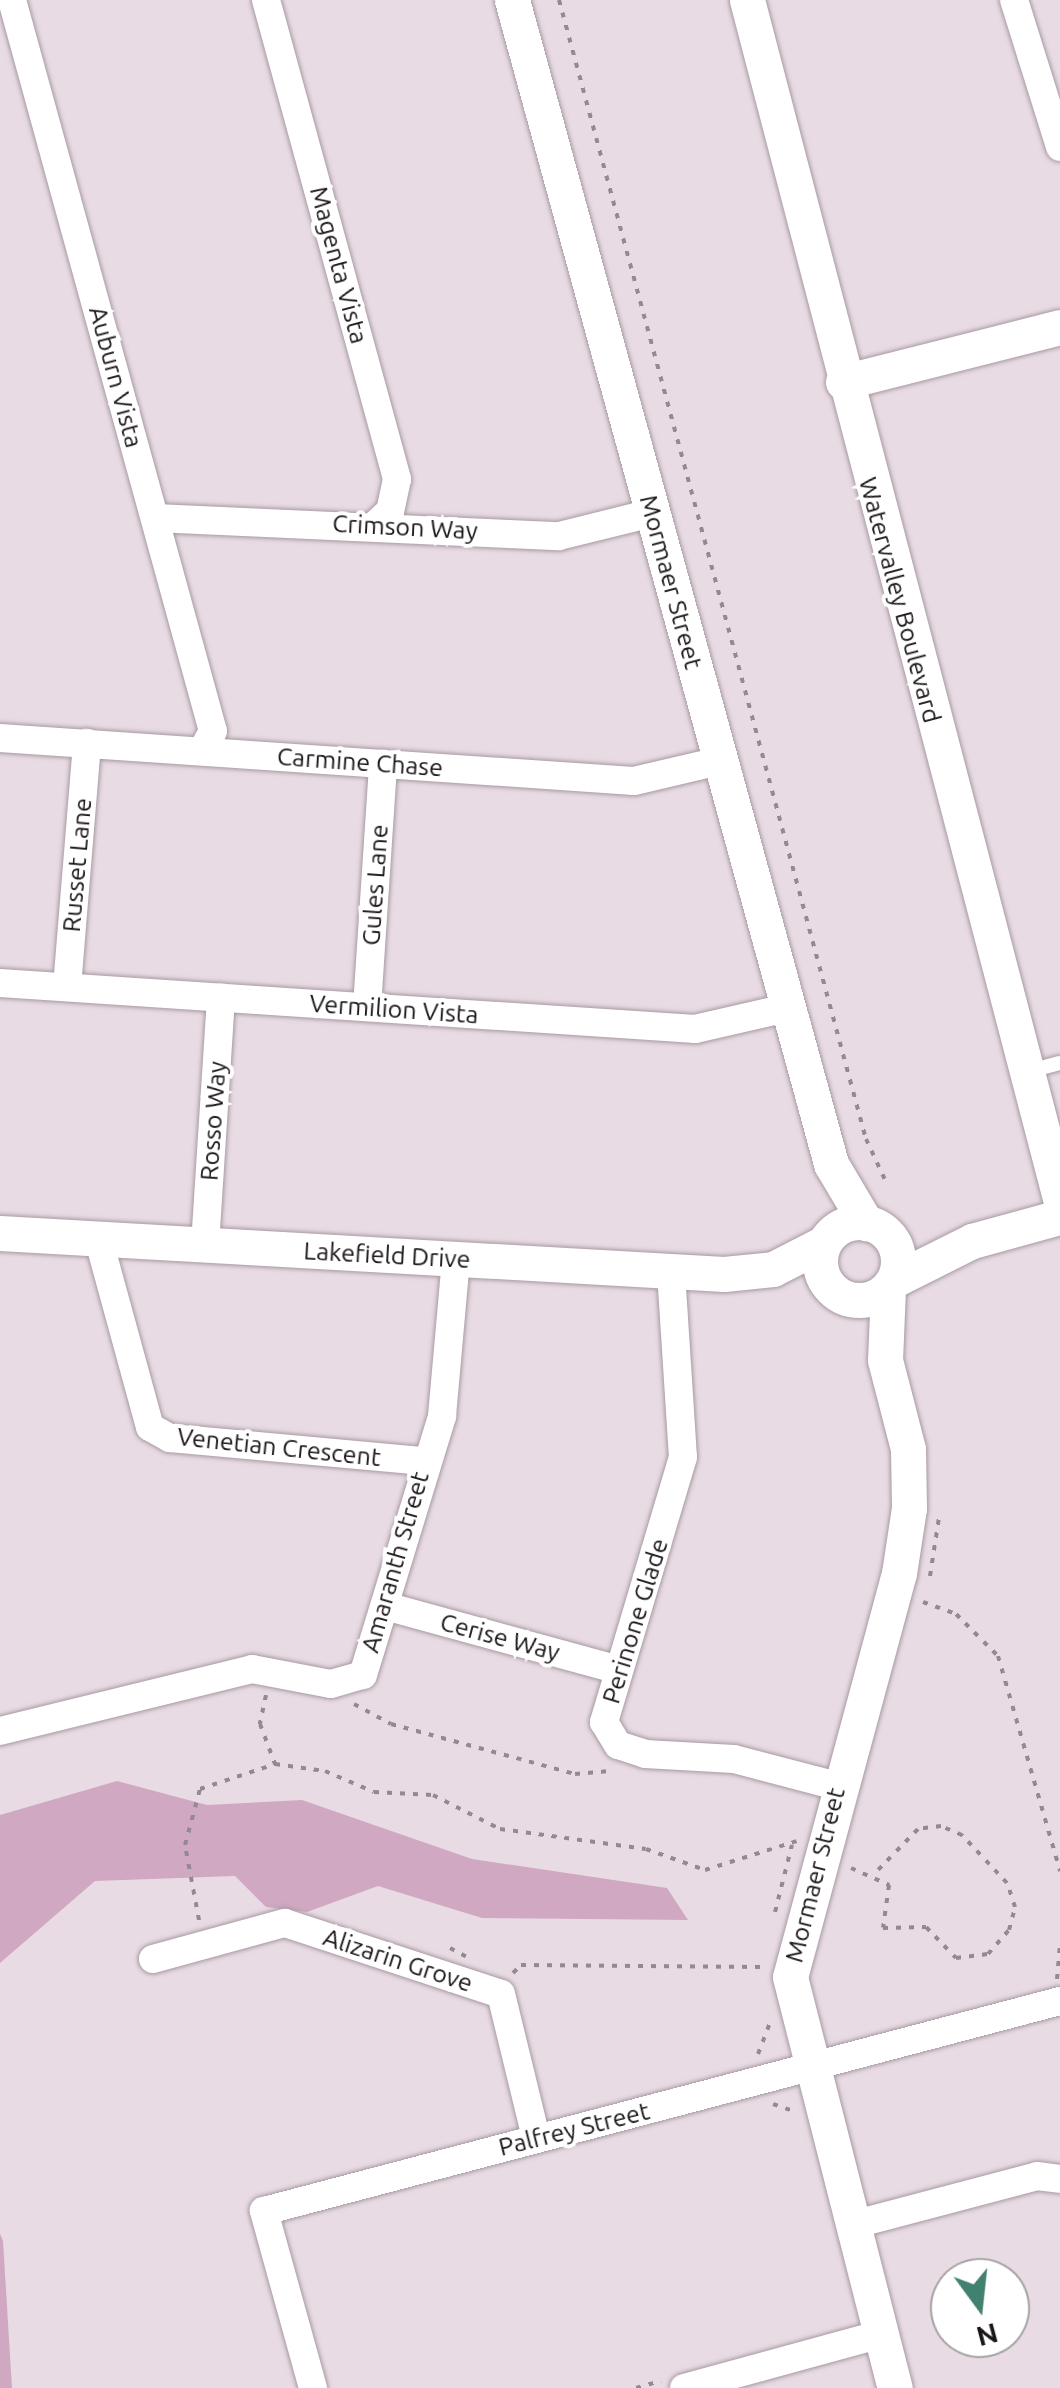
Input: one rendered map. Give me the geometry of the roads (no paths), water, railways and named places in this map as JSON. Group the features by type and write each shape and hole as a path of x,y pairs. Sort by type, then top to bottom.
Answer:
{"street":[{"name":"Auburn Vista","path":"12,0 214,731 202,751"},
{"name":"Magenta Vista","path":"266,0 398,479 390,511 375,525"},
{"name":"Mormaer Street","path":"512,0 831,1164 827,1239"},
{"name":"Watervalley Boulevard","path":"746,0 843,382 1060,1198"},
{"path":"1014,0 1060,147"},
{"path":"843,382 1059,330"},
{"name":"Crimson Way","path":"155,518 559,536 652,512"},
{"name":"Carmine Chase","path":"0,738 634,781 719,762"},
{"name":"Russet Lane","path":"66,987 87,743"},
{"name":"Gules Lane","path":"367,1007 382,764"},
{"name":"Vermilion Vista","path":"0,983 695,1029 787,1008"},
{"name":"Rosso Way","path":"205,1245 220,998"},
{"name":"Mormaer Street","path":"831,1164 878,1230"},
{"path":"972,1242 878,1230 827,1239 820,1264 837,1292 891,1284 972,1242 1060,1217"},
{"path":"878,1230 899,1259 891,1284"},
{"name":"Lakefield Drive","path":"0,1233 672,1272 774,1269 837,1292"},
{"name":"Lakefield Drive","path":"774,1269 827,1239"},
{"name":"Venetian Crescent","path":"98,1241 150,1427 170,1438 424,1461"},
{"name":"Amaranth Street","path":"0,1731 252,1668 331,1684 363,1675 424,1461 442,1416 456,1259"},
{"name":"Perinone Glade","path":"672,1272 683,1457 616,1669 604,1722 618,1745 734,1759 837,1786"},
{"name":"Mormaer Street","path":"891,1284 885,1360 908,1449 908,1508 898,1573 837,1786 790,1976 810,2068 895,2388"},
{"name":"Mormaer Street","path":"837,1292 885,1360"},
{"name":"Cerise Way","path":"385,1606 616,1669"},
{"name":"Alizarin Grove","path":"152,1959 285,1923 501,1994 536,2138"},
{"name":"Palfrey Street","path":"313,2388 264,2211 810,2068 1049,1992"},
{"path":"852,2225 1036,2176 1060,2179"},
{"path":"684,2388 881,2334"}],"lane":[{"path":"1025,1072 1060,1063"}]}
